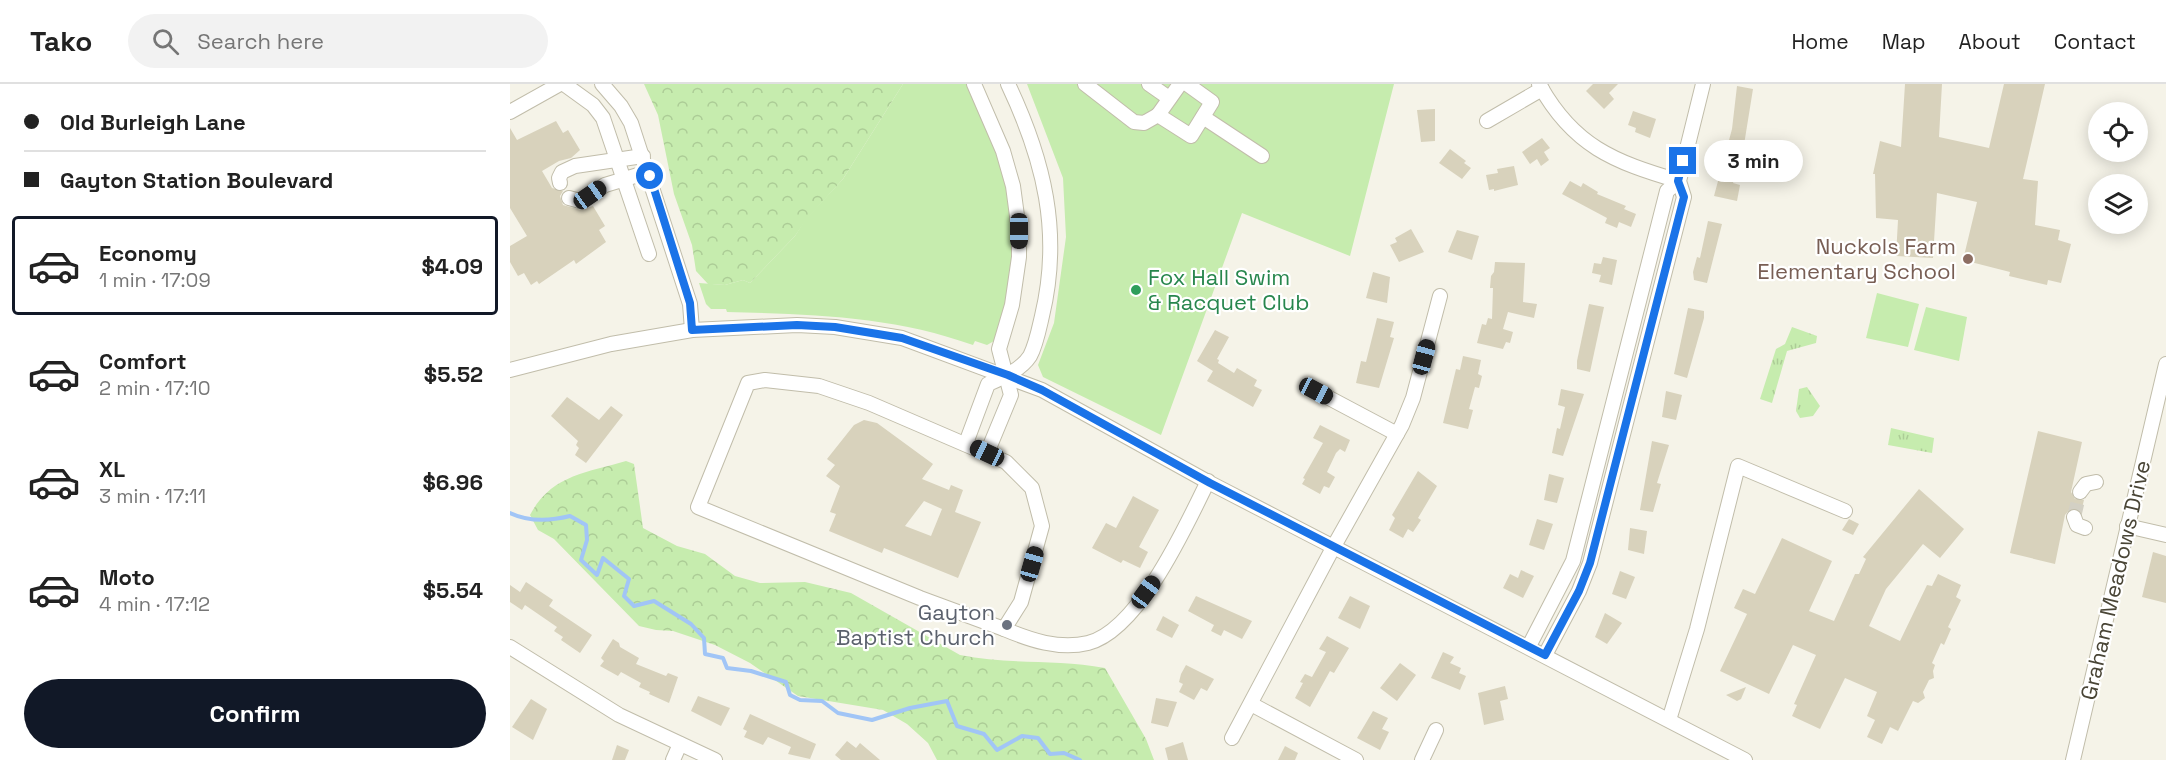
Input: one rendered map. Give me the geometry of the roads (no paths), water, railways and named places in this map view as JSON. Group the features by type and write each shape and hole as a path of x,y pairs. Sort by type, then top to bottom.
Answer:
{"street":[{"path":"511,110 562,84 592,105 603,118 649,254"},
{"path":"602,84 621,106 631,123 690,303 692,330"},
{"path":"974,84 1003,151 1017,210 1017,279 999,349 1008,375 1011,395 987,453"},
{"path":"966,443 988,384 1008,375 1029,357 1038,334 1047,287 1051,249 1044,179 1026,121 1008,84"},
{"path":"1085,84 1134,122 1144,123 1158,115 1180,84"},
{"path":"1149,84 1169,98"},
{"path":"1158,115 1191,136 1212,102 1187,84"},
{"path":"1529,646 1573,561 1667,191 1678,181 1703,84"},
{"path":"1487,121 1541,87 1572,128 1594,148 1633,168 1678,181"},
{"path":"1203,117 1262,156"},
{"path":"560,183 559,178 562,172 575,166 618,162 643,156"},
{"path":"569,198 580,201 605,185 648,172"},
{"path":"1545,655 1579,591 1590,563 1684,197 1678,181"},
{"path":"1232,738 1334,546 1397,435 1413,398 1440,296"},
{"path":"510,370 611,344 692,330 797,325 835,327 902,338 1008,375 1042,390 1208,481 1745,760"},
{"name":"Graham Meadows Drive","path":"2073,760 2166,364"},
{"path":"1004,629 1021,602 1042,526 1032,488 1006,462 869,403 819,386 765,380 748,383 698,507 920,598 1035,642 1060,645 1089,643 1125,621 1156,578 1208,481"},
{"path":"1316,391 1397,435"},
{"path":"1669,720 1697,629 1738,466 1845,511"},
{"path":"2080,492 2086,484 2096,482"},
{"path":"2074,517 2077,525 2085,528"},
{"path":"2127,526 2166,535"},
{"path":"511,649 619,715 715,760"},
{"path":"1251,704 1356,760"},
{"path":"1422,760 1436,730"},
{"path":"673,760 680,744"}],"waterway":[{"path":"510,513 540,520 570,516 586,525 587,540 581,560 597,575 603,558 629,579 624,596 634,606 654,601 691,624 704,638 705,654 723,658 727,668 751,671 786,682 790,695 800,700 822,701 838,713 872,720 910,708 947,701 957,726 984,734 997,750 1022,736 1038,738 1050,754 1064,753 1080,760"}],"tunnel":[{"path":"2074,517 2080,492"}],"place":[{"name":"Nuckols Farm Elementary School","path":"1968,259"},
{"name":"Fox Hall Swim & Racquet Club","path":"1136,290"},
{"name":"Gayton Baptist Church","path":"1007,625"}]}
